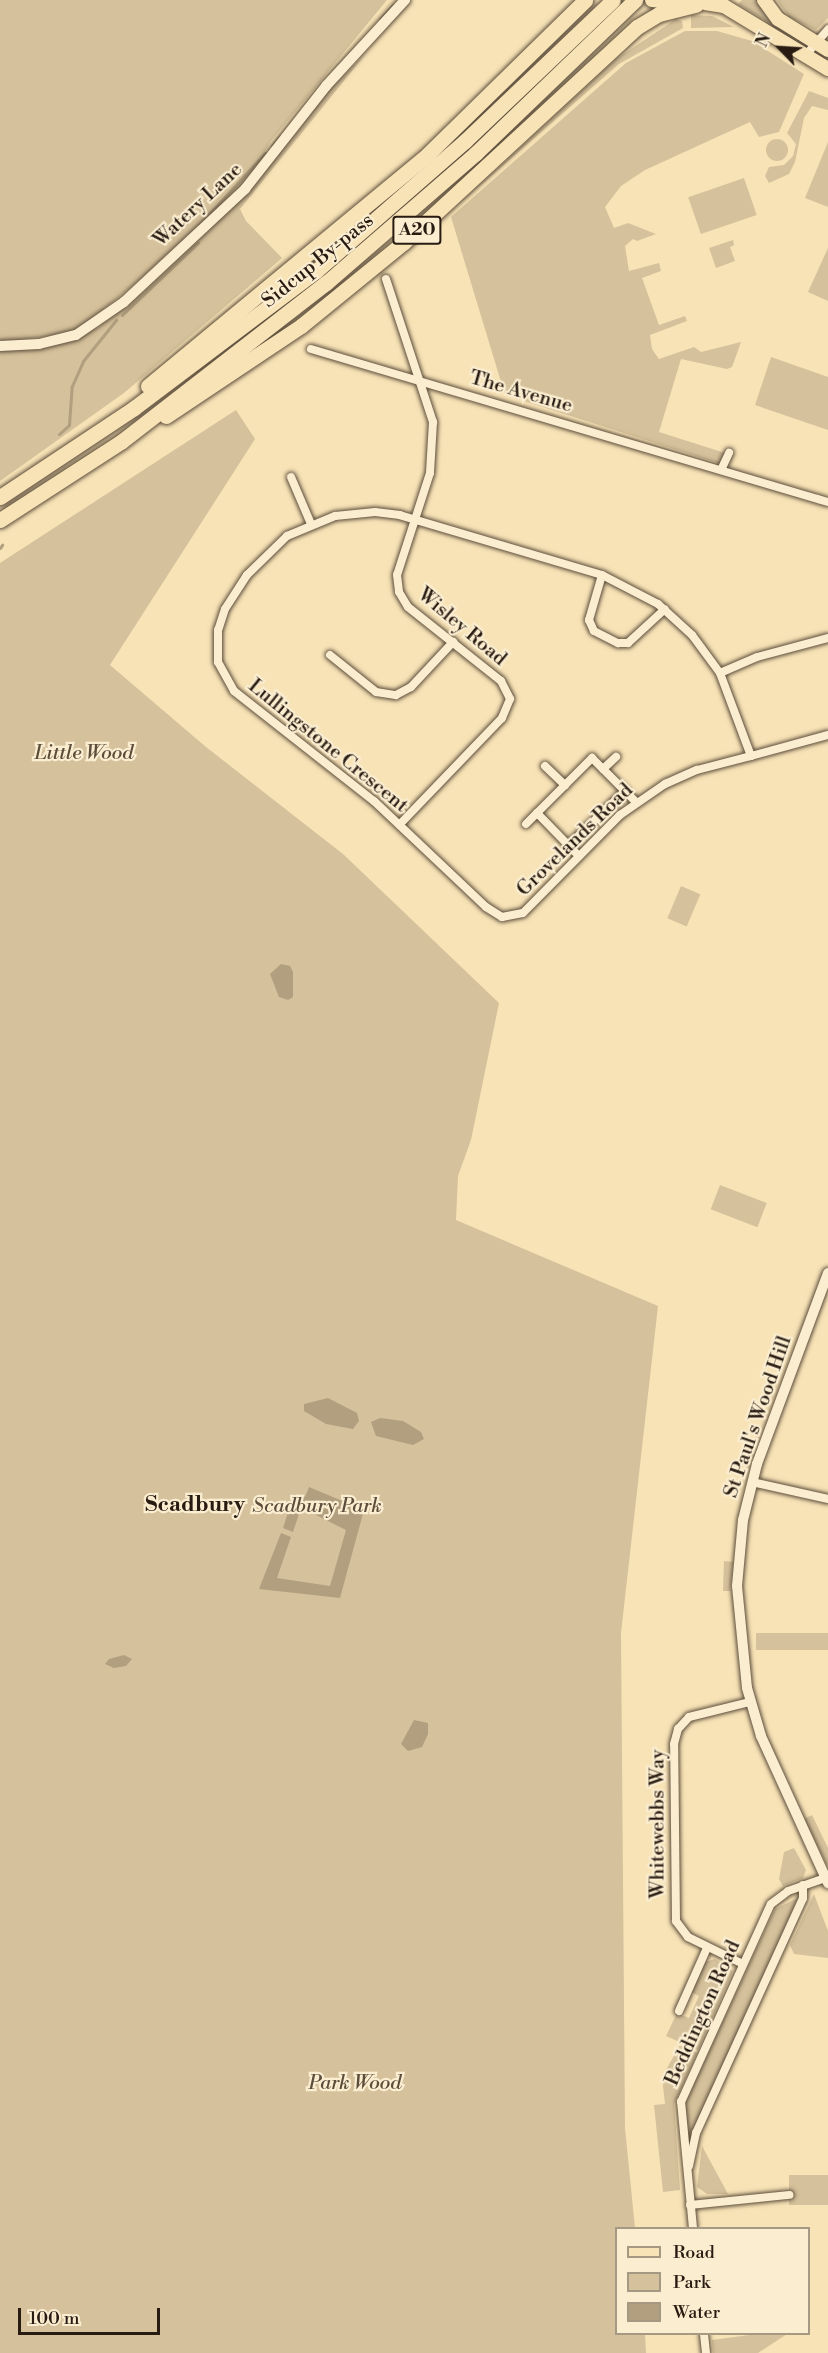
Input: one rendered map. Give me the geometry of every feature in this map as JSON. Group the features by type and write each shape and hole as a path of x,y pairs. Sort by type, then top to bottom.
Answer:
{"highway":[{"name":"A20","path":"87,440 428,154 585,0"},
{"name":"Sidcup By-pass","path":"0,520 122,441 401,220 598,26 613,0"},
{"name":"Sidcup By-pass","path":"0,497 87,440 253,320 391,208 598,26 635,0"},
{"name":"A20","path":"122,441 193,399 301,326 404,242 637,27 654,16 701,4"}],"main road":[{"path":"652,0 724,6 804,57 828,69"},
{"path":"701,4 719,0"},
{"path":"764,0 778,19 822,46"}],"street":[{"name":"Watery Lane","path":"0,346 39,344 76,336 124,302 245,189 326,86 405,0"},
{"path":"804,57 822,46 828,29"},
{"name":"Wisley Road","path":"386,279 422,380 433,422 430,473 398,575 399,592 408,607 501,681 510,699 508,709 400,824"},
{"name":"The Avenue","path":"311,349 722,468 828,502"},
{"path":"722,468 729,453"},
{"path":"291,477 311,524"},
{"name":"Lullingstone Crescent","path":"518,916 493,913 400,824 242,698 228,683 218,662 216,643 221,619 240,585 276,544 311,524 363,512 415,519 602,575 665,609 692,634 720,673 752,756"},
{"path":"602,575 589,620 594,631 618,643 627,644 665,609"},
{"path":"720,673 757,657 828,638"},
{"path":"330,655 376,692 396,695 411,687 453,642"},
{"name":"Grovelands Road","path":"518,916 636,802 688,774 828,735"},
{"path":"603,768 616,757"},
{"path":"526,824 592,758 636,802"},
{"path":"545,766 565,785"},
{"name":"Grovelands Road","path":"569,845 625,791"},
{"path":"537,813 579,856"},
{"name":"St Paul's Wood Hill","path":"827,1879 774,1772 750,1702 740,1639 737,1586 743,1521 752,1482 828,1273"},
{"path":"752,1482 828,1499"},
{"name":"Whitewebbs Way","path":"743,1964 707,1948 684,1934 675,1915 674,1744 678,1729 689,1717 750,1702"},
{"name":"Beddington Road","path":"693,2227 681,2102 771,1904 802,1885 827,1879"},
{"name":"Beddington Road","path":"687,2176 696,2133 803,1898 802,1885"},
{"path":"679,2011 707,1948"},
{"path":"690,2205 789,2195"},
{"path":"704,2335 706,2353"}],"green space":[{"path":"0,0 387,0 271,141 246,183 131,287 75,332 0,343"},
{"path":"742,0 758,0 775,26 738,4"},
{"path":"777,0 828,0 828,18 816,30 789,17"},
{"path":"691,15 712,16 734,27 691,28"},
{"path":"676,19 682,21 683,28 619,64 458,205 616,59"},
{"path":"685,31 717,31 752,41 804,74 779,132 759,137 750,122 645,170 621,186 605,207 614,228 628,223 656,234 637,241 633,239 625,246 629,271 659,263 661,271 642,278 659,325 685,316 687,321 650,335 652,349 659,359 694,347 701,352 741,342 732,367 727,369 681,359 659,432 725,453 721,464 505,395 451,217 626,63"},
{"path":"365,55 240,209 246,221 282,258 124,393 0,481 0,351 61,344 99,327 248,192 331,88"},
{"path":"809,91 828,98 828,110 812,106 804,118 795,162 789,174 769,183 765,176 769,167 784,165 793,156 796,144 787,133"},
{"path":"777,139 787,146 788,150 781,160 777,161 767,154 766,150 773,140"},
{"path":"828,142 828,207 805,198"},
{"path":"744,178 757,215 701,234 688,197"},
{"path":"733,240 734,245 730,247 735,261 716,268 709,248"},
{"path":"828,248 828,301 808,292"},
{"path":"771,357 828,377 828,430 755,405"},
{"name":"Scadbury Park","path":"236,410 255,439 110,665 206,747 343,854 499,1003 471,1140 458,1176 456,1220 658,1306 621,1633 625,2128 635,2227 615,2227 615,2335 645,2335 646,2353 0,2353 0,563"},
{"path":"681,886 700,894 687,926 667,918"},
{"path":"720,1185 767,1203 757,1227 711,1209"},
{"path":"724,1561 733,1562 730,1591 723,1591"},
{"path":"756,1633 828,1633 828,1650 756,1650"},
{"path":"812,1815 828,1848 828,1867 804,1819"},
{"path":"794,1848 806,1870 803,1878 783,1886 779,1879 784,1852"},
{"path":"814,1894 828,1931 828,1958 794,1954 790,1945"},
{"path":"798,1898 688,2148 685,2103 775,1909"},
{"path":"715,1959 733,1971 698,2050 666,2036 677,2013 689,2018 699,1996 691,1992 705,1962"},
{"path":"680,2045 697,2053 674,2104 680,2190 663,2192 654,2105 665,2104 662,2077"},
{"path":"702,2146 728,2194 707,2194 697,2187"},
{"path":"789,2175 828,2175 828,2205 789,2205"},
{"path":"750,2335 785,2335 758,2353 713,2353 712,2340"}],"water":[{"path":"281,964 290,966 293,972 293,997 288,1000 279,997 270,974"},
{"path":"328,1398 357,1413 359,1421 353,1429 326,1424 304,1411 304,1404"},
{"path":"380,1418 403,1421 421,1432 424,1439 413,1445 376,1436 371,1422"},
{"path":"309,1487 364,1510 340,1598 259,1589 281,1533 291,1537 277,1578 330,1586 346,1530 306,1510 299,1514 293,1532 283,1528 294,1494 305,1497"},
{"path":"124,1655 132,1659 126,1666 114,1668 105,1664 109,1659"},
{"path":"414,1720 428,1723 428,1734 422,1747 408,1751 401,1744"}],"waterway":[{"path":"380,19 393,5"},
{"path":"272,146 280,136"},
{"path":"199,225 265,153"},
{"path":"122,315 198,243"},
{"path":"59,434 69,425 72,386 83,361 116,320"}],"district":[{"name":"Scadbury","path":"195,1505"}],"park label":[{"name":"Little Wood","path":"84,753"},
{"name":"Park Wood","path":"355,2083"}]}
